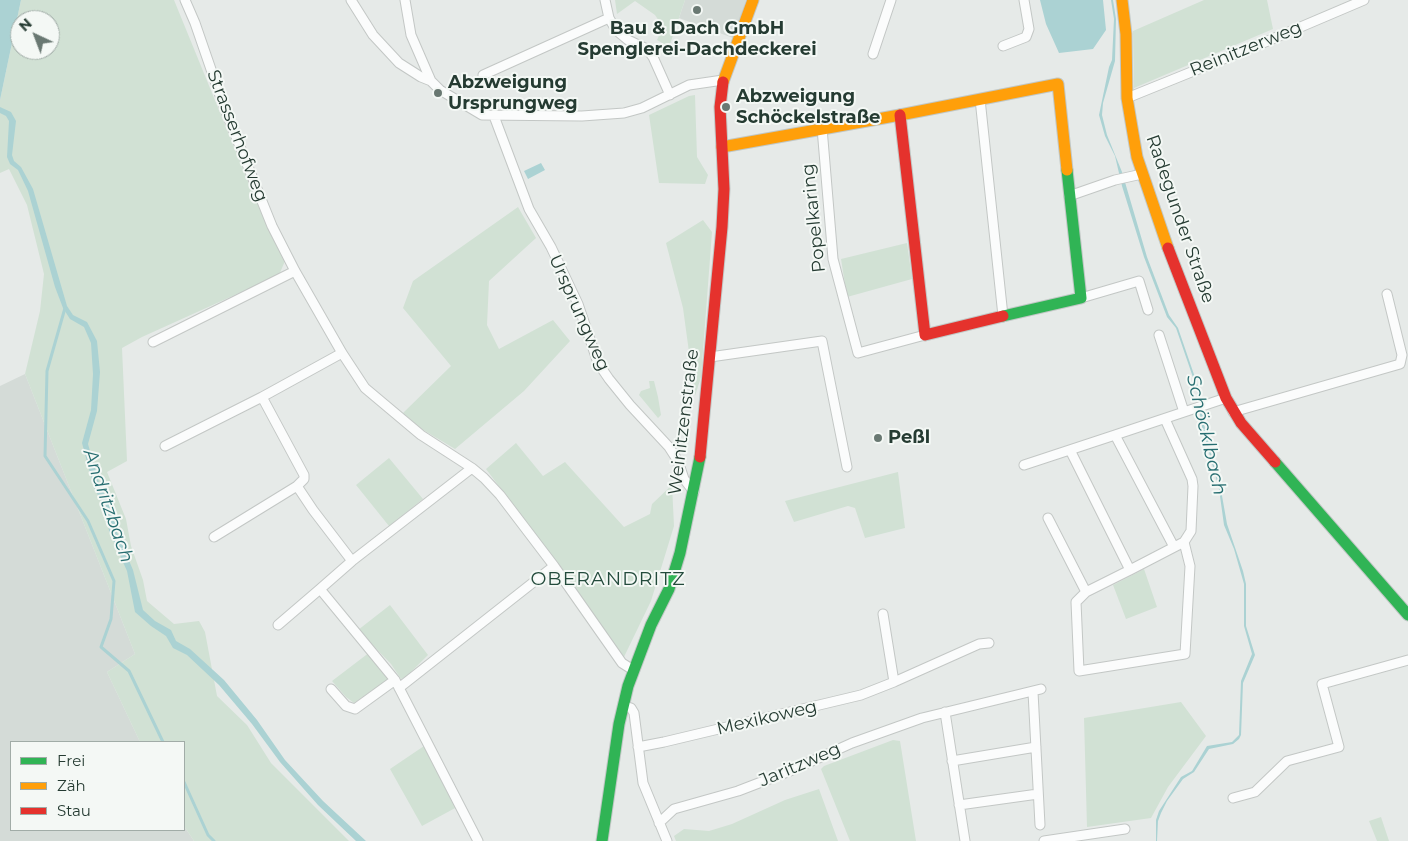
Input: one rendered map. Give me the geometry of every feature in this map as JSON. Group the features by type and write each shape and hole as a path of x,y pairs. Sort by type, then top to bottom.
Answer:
{"main road":[{"name":"Weinitzenstraße","path":"602,841 612,766 633,670 651,625 669,589 694,492 703,437 722,227 724,189 720,107 723,80 752,0"},
{"name":"Radegunder Straße","path":"1122,0 1126,34 1127,98 1137,174 1226,398 1241,423 1408,615"},
{"path":"722,148 1058,84 1081,298"},
{"path":"900,115 925,335"},
{"name":"Popelkaring","path":"925,335 1081,298"}],"street":[{"name":"Strasserhofweg","path":"184,0 195,23 224,108 252,180 272,226 294,271 342,354 366,388 421,435 472,468 500,495 554,566 622,663 633,670"},
{"path":"351,0 373,35 399,63 421,77 431,80"},
{"path":"405,0 411,35 431,80 440,90 482,115 582,116 624,113 642,108 689,85 723,80"},
{"path":"605,0 610,18 616,30 622,36 647,49 653,57 670,95"},
{"path":"873,54 891,0"},
{"path":"1003,46 1026,37 1029,29 1024,0"},
{"name":"Reinitzerweg","path":"1127,98 1364,0"},
{"path":"484,75 610,18"},
{"path":"980,98 1003,316"},
{"name":"Ursprungweg","path":"494,116 529,209 551,247 578,304 598,363 630,406 664,441 678,461 684,479 694,492"},
{"name":"Popelkaring","path":"822,128 833,259 858,353 925,335"},
{"path":"1069,196 1137,174"},
{"path":"152,342 294,271"},
{"name":"Popelkaring","path":"1081,298 1140,281 1148,310"},
{"path":"1233,412 1400,364 1402,355 1388,294"},
{"path":"1159,335 1189,411"},
{"path":"710,357 822,341 847,467"},
{"path":"165,446 342,354"},
{"path":"214,537 297,486 304,479 304,475 262,397"},
{"path":"1024,465 1226,398"},
{"path":"1165,419 1187,465 1194,486 1191,531 1184,542 1086,592 1076,602 1079,671 1185,654 1190,566 1184,542"},
{"path":"1115,435 1174,548"},
{"path":"1070,450 1130,570"},
{"path":"278,625 352,561 472,468"},
{"path":"297,486 352,561"},
{"path":"1048,518 1086,592"},
{"path":"331,689 346,706 355,709 397,684 554,566"},
{"path":"320,589 397,684 478,841"},
{"path":"883,614 894,682"},
{"name":"Mexikoweg","path":"638,747 861,695 979,644 989,643"},
{"path":"1233,798 1255,792 1287,761 1338,747 1322,684 1408,660"},
{"name":"Jaritzweg","path":"660,825 674,809 738,791 790,771 852,743 922,718 1037,691 1036,746 1040,825"},
{"path":"624,706 632,708 634,713 643,783 667,841"},
{"path":"944,712 965,841"},
{"path":"952,761 1036,746"},
{"path":"959,805 1038,794"},
{"path":"1044,841 1085,838 1125,830"}],"shaded area":[{"path":"685,0 746,0 733,38 679,18"},
{"path":"25,374 135,654 107,672 140,741 10,741 10,831 185,831 185,828 194,841 0,841 0,386"}],"green space":[{"path":"21,0 174,0 250,186 285,261 279,275 142,337 122,348 127,461 107,472 126,519 131,546 143,580 147,601 174,624 199,621 205,632 217,696 247,725 271,763 349,841 194,841 185,828 185,741 140,741 107,672 135,654 25,374 40,311 44,274 27,205 9,169 0,173 0,100 10,52 10,60 60,60 60,10 19,10"},
{"path":"615,0 685,0 669,47 657,40 663,27 655,15 635,1 617,14"},
{"path":"1204,0 1267,0 1273,29 1134,88 1133,31"},
{"path":"695,95 697,157 708,175 705,184 659,183 649,115"},
{"path":"518,207 536,238 489,281 487,325 499,349 553,320 570,341 524,391 455,449 420,428 403,413 451,366 403,308 413,281"},
{"path":"703,220 712,232 701,377 695,396 683,308 666,243"},
{"path":"907,243 912,279 847,297 841,259"},
{"path":"649,381 654,381 658,397 661,415 658,418 639,395 641,391 650,388"},
{"path":"516,443 543,476 565,462 624,527 650,514 652,504 672,485 674,526 651,601 623,659 558,565 486,469"},
{"path":"389,458 423,499 389,526 356,485"},
{"path":"898,472 905,528 865,538 855,508 848,506 794,522 785,501"},
{"path":"1144,569 1157,607 1126,619 1113,585"},
{"path":"390,605 428,655 406,677 401,679 391,664 358,630"},
{"path":"370,652 389,679 354,703 332,681"},
{"path":"1181,702 1206,736 1168,787 1151,818 1087,827 1084,718"},
{"path":"893,740 900,741 916,841 850,841 821,769 824,766"},
{"path":"424,746 457,807 422,826 390,769"},
{"path":"819,789 838,841 676,841 674,836 684,829 709,831 732,824 785,800"},
{"path":"1381,817 1389,841 1377,841 1369,821"}],"water":[{"path":"0,0 21,0 19,10 10,10 10,52 0,100"},
{"path":"1040,0 1103,0 1106,30 1093,49 1059,53 1046,24"},
{"name":"Schöcklbach","path":"1111,0 1113,0 1116,19 1115,61 1103,103 1102,115 1107,135 1122,172 1147,257 1169,315 1178,328 1199,389 1205,429 1221,490 1227,524 1246,584 1246,626 1255,655 1243,683 1241,735 1239,739 1233,744 1209,749 1194,772 1183,779 1161,813 1158,821 1157,841 1156,820 1159,811 1181,777 1192,771 1207,746 1232,742 1239,735 1241,681 1252,654 1244,626 1244,584 1234,549 1224,525 1219,489 1201,423 1197,389 1176,328 1167,317 1144,257 1122,186 1115,156 1105,136 1099,115 1112,60 1114,19"},
{"name":"Andritzbach","path":"0,107 11,112 16,121 12,155 33,189 67,306 73,315 87,322 97,341 100,372 97,411 88,444 100,486 114,512 116,530 133,570 143,610 155,621 171,630 176,641 190,649 224,680 257,720 285,760 323,801 366,841 356,841 318,805 280,762 252,724 219,685 187,655 173,648 166,636 135,612 127,571 109,531 106,509 94,488 82,443 91,410 93,374 91,343 84,327 70,319 63,308 55,287 28,191 18,170 10,164 7,157 9,121 6,116 0,113"},
{"path":"541,163 545,170 528,179 524,171"}],"waterway":[{"name":"Andritzbach","path":"65,308 47,371 45,456 88,521 114,581 111,619 101,647 129,671 163,741"},
{"path":"185,784 208,835 214,841"}],"traffic: fast":[{"path":"1003,316 1081,298 1067,170"},
{"path":"602,841 619,724 628,686 651,625 669,589 680,553 700,457"},
{"path":"1275,462 1408,615"}],"traffic: slow":[{"path":"723,82 753,0"},
{"path":"1122,0 1126,34 1127,98 1137,157 1168,248"},
{"path":"722,147 1058,84 1067,170"}],"traffic: jam":[{"path":"700,457 722,227 724,189 720,107 723,82"},
{"path":"900,115 925,335 1003,316"},
{"path":"1168,248 1226,398 1241,423 1275,462"}],"place":[{"name":"Bau & Dach GmbH Spenglerei-Dachdeckerei","path":"697,10"},
{"name":"Abzweigung Ursprungweg","path":"438,93"},
{"name":"Abzweigung Schöckelstraße","path":"726,107"},
{"name":"Peßl","path":"878,438"}],"district":[{"name":"OBERANDRITZ","path":"608,579"}]}
